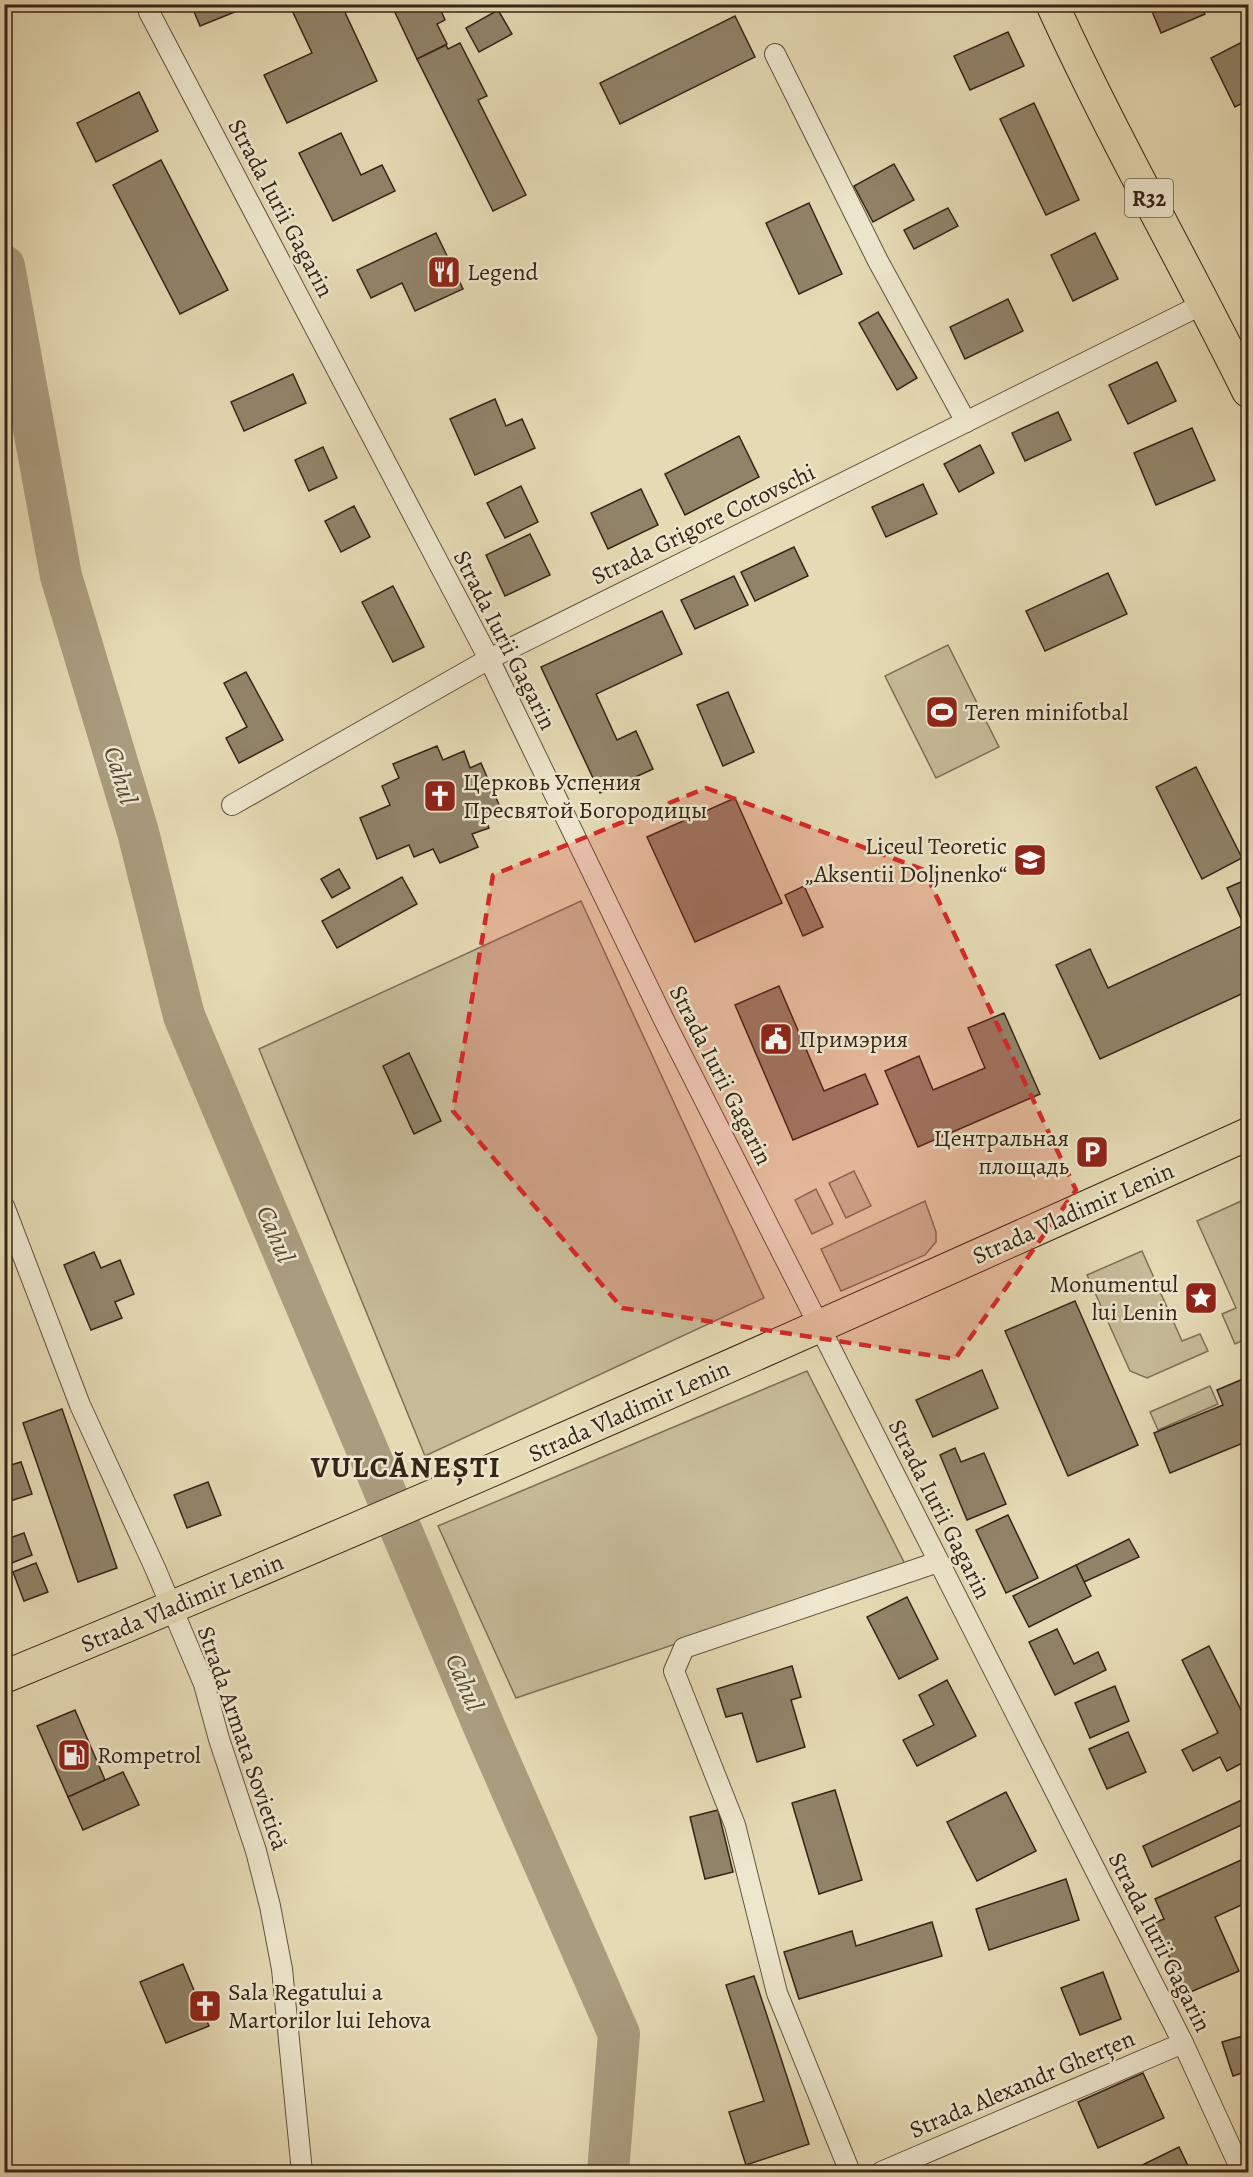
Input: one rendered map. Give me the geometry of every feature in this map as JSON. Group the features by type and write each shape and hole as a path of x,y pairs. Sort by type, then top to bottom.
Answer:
{"main road":[{"name":"R32","path":"1052,4 1089,85 1205,303 1248,391"},
{"name":"Strada Vladimir Lenin","path":"4,1677 474,1479 819,1328 1248,1134"}],"street":[{"name":"Strada Iurii Gagarin","path":"148,4 153,21 489,659 670,1032 1183,2043 1242,2172"},
{"path":"775,54 878,261 966,422"},
{"name":"Strada Grigore Cotovschi","path":"232,805 489,659 1205,303"},
{"name":"Strada Armata Sovietică","path":"4,1206 80,1405 204,1684 219,1739 256,1851 270,1906 283,1981 302,2172"},
{"path":"850,2172 777,1993 735,1825 674,1671 684,1648 938,1562"},
{"name":"Strada Alexandr Gherțen","path":"881,2172 1183,2043"}],"highlighted area":[{"path":"706,788 924,870 1076,1190 955,1359 622,1308 453,1111 493,875"}],"shaded area":[{"name":"Teren minifotbal","path":"948,645 999,747 936,778 885,676"},
{"path":"581,901 764,1298 425,1456 259,1049"},
{"path":"854,1171 871,1206 846,1218 829,1183"},
{"path":"816,1189 833,1224 812,1234 795,1200"},
{"path":"1248,1198 1248,1338 1235,1344 1222,1314 1236,1308 1197,1221"},
{"path":"925,1201 936,1232 936,1242 925,1255 841,1291 821,1249"},
{"path":"1142,1251 1182,1341 1200,1334 1208,1351 1147,1378 1130,1371 1087,1275"},
{"path":"807,1371 906,1566 516,1698 438,1526"},
{"path":"1210,1386 1218,1404 1158,1430 1150,1412"}],"building":[{"path":"191,4 234,4 237,11 200,26"},
{"path":"289,4 323,4 325,10 341,4 377,81 287,123 264,75 312,53"},
{"path":"391,4 438,4 445,20 437,24 447,44 417,59"},
{"path":"1149,4 1201,4 1205,14 1161,33"},
{"path":"498,10 512,34 479,52 466,28"},
{"path":"735,16 755,57 620,124 600,83"},
{"path":"1008,32 1024,66 970,90 954,56"},
{"path":"1248,39 1248,100 1235,107 1211,58"},
{"path":"460,43 487,96 478,100 526,195 493,211 417,59 446,45 448,49"},
{"path":"139,92 158,131 96,162 77,123"},
{"path":"1034,103 1079,200 1046,215 1000,119"},
{"path":"341,133 361,175 382,165 395,191 333,221 299,153"},
{"path":"161,160 228,290 180,314 113,185"},
{"path":"894,164 914,200 873,222 854,186"},
{"path":"809,203 842,274 799,294 766,223"},
{"path":"948,208 958,226 914,249 904,230"},
{"path":"436,233 463,289 415,311 402,283 371,298 357,270"},
{"path":"1095,233 1118,279 1073,301 1051,255"},
{"path":"1008,299 1023,331 965,359 950,327"},
{"path":"878,312 917,378 897,390 859,323"},
{"path":"1157,362 1176,401 1128,424 1109,385"},
{"path":"293,374 306,403 244,431 231,402"},
{"path":"495,399 506,426 522,419 535,448 475,475 450,419"},
{"path":"1058,412 1071,440 1025,461 1012,433"},
{"path":"1192,428 1215,480 1156,505 1134,453"},
{"path":"739,436 759,477 685,515 665,474"},
{"path":"980,445 994,473 959,492 944,464"},
{"path":"323,447 337,478 309,491 295,460"},
{"path":"923,484 937,514 886,537 872,507"},
{"path":"521,486 538,522 505,538 487,503"},
{"path":"641,489 658,525 608,549 591,513"},
{"path":"354,506 370,537 341,552 325,521"},
{"path":"530,534 550,575 505,596 486,555"},
{"path":"794,547 808,576 755,601 741,572"},
{"path":"1108,573 1127,614 1045,651 1026,611"},
{"path":"734,576 748,605 695,629 681,600"},
{"path":"393,586 424,647 393,662 362,602"},
{"path":"662,611 682,654 596,694 617,740 636,731 653,769 600,793 541,667"},
{"path":"246,672 283,740 239,763 226,738 247,727 224,683"},
{"path":"728,692 754,752 723,766 697,705"},
{"name":"Церковь Успения Пресвятой Богородицы","path":"437,746 443,760 464,751 470,768 481,763 500,807 483,814 489,828 472,834 478,847 440,863 433,849 414,857 409,845 377,859 360,818 390,805 382,786 399,778 393,764"},
{"path":"1196,767 1242,858 1202,879 1156,787"},
{"path":"735,798 782,903 695,942 647,837"},
{"path":"339,869 350,888 332,898 321,879"},
{"path":"402,877 417,904 337,948 322,921"},
{"path":"1248,879 1248,991 1100,1059 1056,965 1090,949 1108,988 1244,925 1227,888"},
{"path":"804,886 823,927 803,936 785,895"},
{"name":"Примэрия","path":"779,986 824,1091 865,1074 878,1104 793,1140 735,1005"},
{"path":"1004,1013 1040,1094 918,1147 885,1071 919,1056 933,1090 985,1068 968,1028"},
{"path":"409,1053 441,1121 414,1134 383,1066"},
{"path":"94,1252 101,1268 120,1260 134,1294 115,1302 122,1318 91,1330 64,1265"},
{"path":"1075,1301 1138,1445 1068,1476 1005,1331"},
{"path":"982,1370 998,1408 933,1437 916,1400"},
{"path":"1248,1377 1248,1441 1170,1473 1154,1433 1223,1405 1217,1390"},
{"path":"62,1409 117,1568 78,1582 23,1423"},
{"path":"955,1448 961,1462 984,1453 1006,1504 967,1520 940,1455"},
{"path":"21,1462 32,1494 4,1503 4,1467"},
{"path":"208,1482 221,1515 187,1528 174,1495"},
{"path":"1008,1515 1038,1578 1006,1593 976,1530"},
{"path":"24,1533 32,1555 9,1564 4,1552 4,1540"},
{"path":"1129,1539 1139,1557 1084,1582 1076,1565"},
{"path":"36,1563 48,1592 24,1601 13,1572"},
{"path":"1076,1565 1091,1596 1029,1627 1013,1596"},
{"path":"907,1597 938,1659 899,1679 867,1617"},
{"path":"1057,1629 1074,1664 1098,1652 1106,1670 1055,1695 1029,1642"},
{"path":"1209,1646 1248,1724 1248,1760 1227,1771 1220,1757 1193,1771 1182,1750 1218,1733 1182,1660"},
{"path":"792,1666 801,1697 791,1700 805,1747 757,1762 742,1713 726,1717 717,1689"},
{"path":"947,1680 976,1736 917,1766 903,1740 934,1725 919,1695"},
{"path":"1115,1686 1129,1721 1090,1738 1075,1703"},
{"path":"75,1710 105,1780 68,1797 37,1726"},
{"path":"1128,1732 1146,1772 1107,1789 1089,1749"},
{"path":"123,1772 139,1805 83,1830 68,1797"},
{"path":"835,1790 862,1880 819,1894 792,1803"},
{"path":"1006,1792 1036,1851 977,1881 947,1822"},
{"path":"1246,1798 1248,1822 1152,1867 1143,1846"},
{"path":"718,1810 733,1872 705,1879 690,1817"},
{"path":"1248,1857 1248,1902 1215,1917 1239,1971 1186,1994 1154,1923 1164,1919 1155,1899"},
{"path":"1066,1879 1079,1920 989,1950 976,1909"},
{"path":"932,1922 942,1956 799,1999 784,1952 852,1931 856,1946"},
{"path":"183,1964 209,2026 166,2043 140,1982"},
{"path":"1103,1972 1121,2019 1080,2035 1061,1988"},
{"path":"754,1976 809,2144 746,2165 729,2112 764,2101 726,1985"},
{"path":"1243,2036 1248,2049 1248,2071 1233,2076 1222,2042"},
{"path":"1143,2073 1164,2118 1098,2148 1078,2102"},
{"path":"1179,2147 1191,2172 1128,2172"}],"waterway":[{"name":"Cahul","path":"4,266 61,576 138,832 184,1016 486,1731 619,2034 608,2172"}],"place":[{"name":"Legend","path":"444,272"},
{"name":"Teren minifotbal","path":"942,712"},
{"name":"Церковь Успения Пресвятой Богородицы","path":"440,796"},
{"name":"Liceul Teoretic „Aksentii Doljnenko“","path":"1030,860"},
{"name":"Примэрия","path":"776,1039"},
{"name":"Центральная площадь","path":"1092,1152"},
{"name":"Monumentul lui Lenin","path":"1201,1298"},
{"name":"Rompetrol","path":"74,1755"},
{"name":"Sala Regatului a Martorilor lui Iehova","path":"205,2006"}],"district":[{"name":"VULCĂNEȘTI","path":"406,1467"}]}
